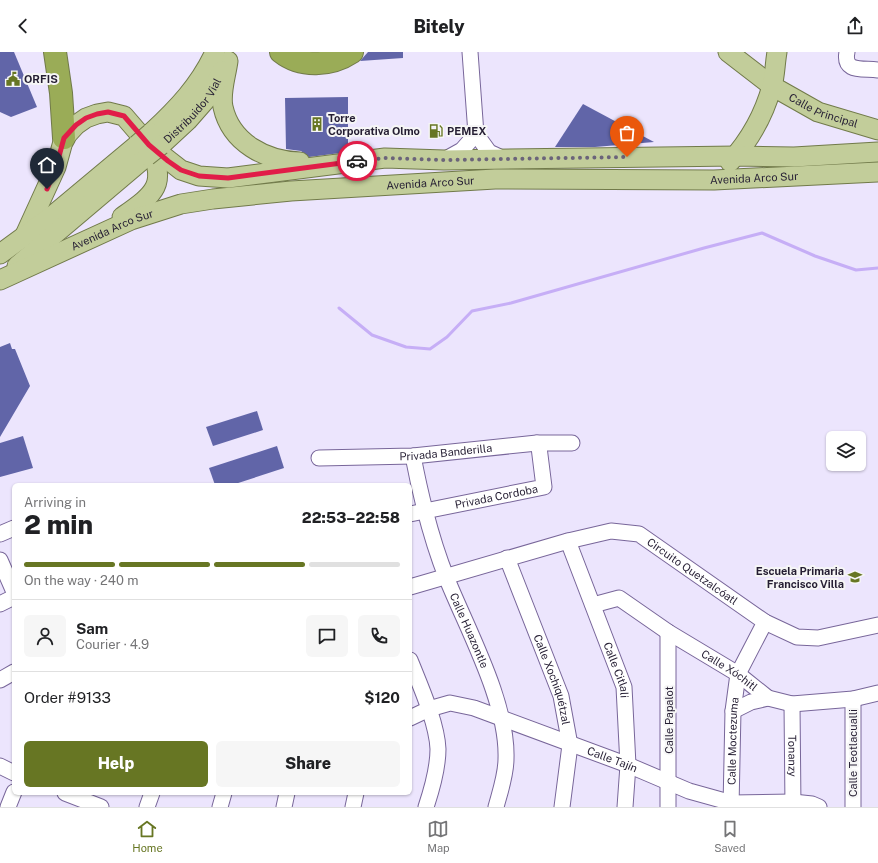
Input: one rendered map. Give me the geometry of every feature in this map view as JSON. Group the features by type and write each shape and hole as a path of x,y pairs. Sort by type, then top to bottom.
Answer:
{"highway":[{"path":"55,52 61,93 64,138"},
{"path":"281,52 285,56 320,64 342,59 352,52"}],"main road":[{"name":"Calle Principal","path":"728,52 772,86 818,112 878,130"},
{"path":"714,180 736,156 750,137 772,86 777,52"},
{"path":"225,55 223,107 236,134 246,144 262,154 288,161 338,163"},
{"name":"Distribuidor Vial","path":"149,145 188,120 209,96 225,55"},
{"name":"Avenida Arco Sur","path":"25,235 56,167 64,138 76,125 86,118 108,112 124,116 149,145 181,170 199,176 228,178 385,158 444,160 502,158 794,157 878,152"},
{"name":"Avenida Arco Sur","path":"0,254 149,145"},
{"name":"Avenida Arco Sur","path":"0,280 149,145"},
{"path":"94,236 153,193 159,173 157,162 149,145"},
{"name":"Avenida Arco Sur","path":"0,280 94,236 156,211 181,204 291,191 495,179 714,180 878,172"}],"street":[{"path":"470,52 476,134 489,152 502,158"},
{"path":"847,52 845,61 847,65 878,70"},
{"path":"444,160 462,150 476,134"},
{"name":"Privada Banderilla","path":"319,458 413,456 572,443"},
{"name":"Privada Cordoba","path":"417,513 544,487 538,445"},
{"name":"Calle Huazontle","path":"413,456 417,513 487,674 502,720 506,760 496,807"},
{"path":"0,534 12,529"},
{"name":"Circuito Quetzalcóatl","path":"412,587 568,540 611,531 639,534 765,622 797,637 818,638 878,624"},
{"name":"Calle Citlali","path":"568,540 624,687 628,765 625,807"},
{"name":"Calle Xochiquétzal","path":"507,558 561,696 570,745 562,807"},
{"path":"0,560 12,587"},
{"path":"0,604 12,598"},
{"name":"Calle Xóchitl","path":"593,605 619,598 668,632 738,674 768,698 792,704 853,699 878,693"},
{"name":"Calle Moctezuma","path":"732,805 733,711 738,674 765,622"},
{"name":"Calle Papalot","path":"668,632 668,807"},
{"path":"412,665 429,709 438,749 433,788 426,807"},
{"path":"0,680 12,673"},
{"path":"733,711 751,702 768,698"},
{"name":"Calle Teotlacualli","path":"853,699 853,807"},
{"name":"Calle Tajín","path":"412,717 429,709 450,703 474,708 502,720 628,765 669,784 732,805 812,804 819,807"},
{"name":"Tonanzy","path":"792,704 793,804"},
{"path":"0,766 12,772"},
{"path":"8,807 13,795"},
{"path":"68,795 78,803 96,802"},
{"path":"147,807 151,795"},
{"path":"220,807 223,795"},
{"path":"284,807 287,795"},
{"path":"353,807 356,795"}],"building":[{"name":"ORFIS","path":"0,52 14,52 37,107 11,117 0,112"},
{"path":"368,52 403,52 403,58 360,61"},
{"name":"Torre Corporativa Olmo","path":"348,97 348,152 309,157 301,151 286,149 285,98"},
{"path":"583,104 654,142 595,147 555,147"},
{"path":"10,343 12,349 15,349 30,386 0,437 0,347"},
{"path":"257,411 263,430 213,446 206,427"},
{"path":"23,436 33,468 0,477 0,443"},
{"path":"277,446 284,468 238,483 214,483 209,468"}],"waterway":[{"path":"339,308 372,335 406,347 430,349 447,337 472,311 511,303 762,233 815,256 856,270 878,268"}],"way so far":[{"path":"357,161 385,158 444,160 627,157"}],"place":[{"name":"ORFIS","path":"13,79"},
{"name":"Torre Corporativa Olmo","path":"317,124"},
{"name":"PEMEX","path":"436,131"},
{"name":"Escuela Primaria Francisco Villa","path":"855,577"}],"route":[{"path":"47,189 63,147 64,138 76,125 86,118 108,112 124,116 149,145 168,161 181,170 199,176 228,178 357,161"}]}
